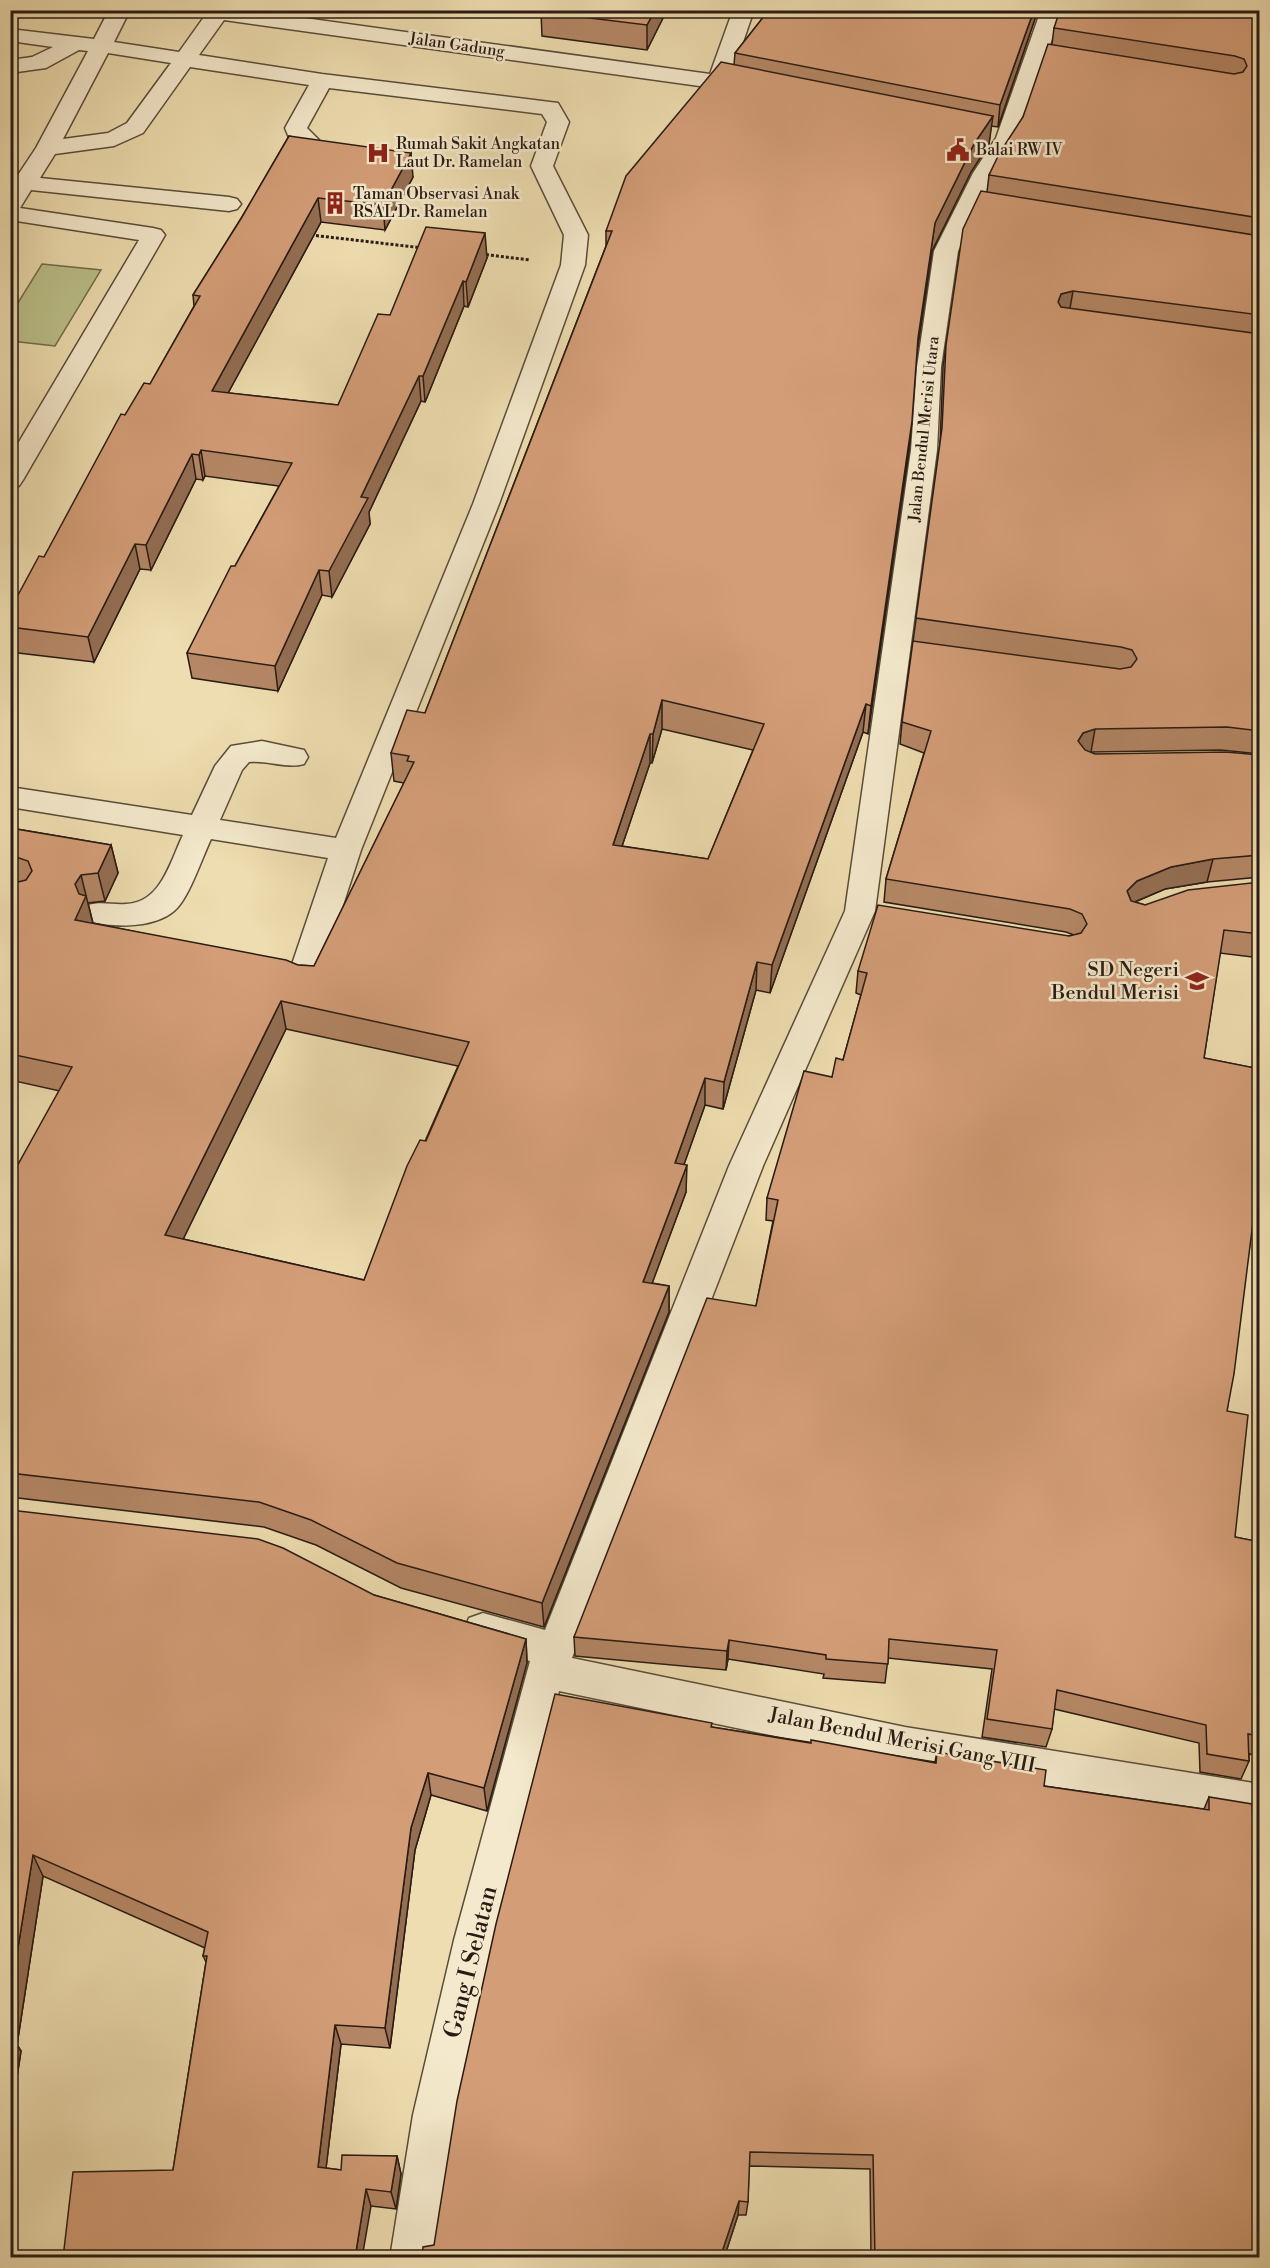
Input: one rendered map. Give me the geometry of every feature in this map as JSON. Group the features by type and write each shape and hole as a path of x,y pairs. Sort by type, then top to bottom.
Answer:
{"street":[{"path":"10,206 47,148 120,10"},
{"name":"Jalan Gadung","path":"196,10 559,83 718,80 765,90"},
{"path":"718,80 744,10"},
{"name":"Jalan Bendul Merisi Utara","path":"871,913 867,870 909,651 929,367 946,251 981,205 984,173 1007,138 1052,10"},
{"path":"47,148 114,139 135,128 218,13"},
{"path":"10,35 101,46 322,81 559,83 558,122 542,166 576,235 573,265 486,504 346,850 303,979"},
{"path":"10,67 38,63 75,43"},
{"path":"1037,56 1060,59"},
{"path":"308,140 298,135 296,128 322,81"},
{"path":"984,134 1007,138"},
{"path":"26,183 229,204"},
{"path":"10,213 153,235 10,480"},
{"path":"99,913 122,917 139,915 154,910 167,900 230,766 241,753 262,751 294,758"},
{"path":"14,805 200,828 346,850"},
{"name":"Gang I Selatan","path":"412,2258 438,2103 475,1940 551,1660 746,1166 871,913"},
{"name":"Jalan Bendul Merisi Gang VIII","path":"453,1622 551,1660 905,1745 1260,1803"}],"path":[{"path":"304,234 433,249"},
{"path":"479,254 573,265"}],"green space":[{"path":"42,264 101,270 55,346 11,341 11,314"}],"building":[{"path":"541,10 655,10 647,25 541,12"},
{"path":"769,10 1034,10 1000,105 735,53"},
{"path":"1060,10 1260,10 1260,218 989,175 1000,152 1023,117 1048,44 1234,74 1243,72 1247,66 1244,59 1235,56 1054,28"},
{"path":"721,62 993,116 974,144 935,223 918,338 912,421 871,706 866,704 772,965 757,962 724,1082 705,1078 675,1163 687,1165 643,1282 669,1286 542,1603 397,1563 311,1520 259,1502 10,1473 10,1179 72,1067 10,1054 10,882 26,880 32,871 28,861 10,855 10,828 111,845 98,873 81,875 75,884 79,894 86,896 75,920 286,960 298,965 314,966 414,762 407,761 409,756 391,753 407,710 425,713 612,231 606,231 626,176","holes":["662,700 764,724 708,859 613,845 650,734 653,734","281,1001 469,1042 426,1141 420,1140 407,1166 364,1280 165,1235"]},
{"path":"289,136 411,153 383,205 318,198 212,391 338,405 378,314 390,315 426,227 485,233 466,282 463,281 423,376 419,376 361,497 368,498 329,571 319,570 275,666 187,653 231,566 235,566 292,463 201,450 199,455 192,454 146,545 135,544 88,637 10,627 10,610 39,556 44,557 121,414 125,415 144,383 150,384 200,296 193,295"},
{"path":"981,191 1260,236 1260,315 1073,291 1061,294 1058,302 1061,307 1260,334 1260,731 1227,727 1095,729 1083,733 1078,741 1085,750 1095,754 1226,752 1260,755 1260,855 1213,859 1171,867 1137,881 1127,891 1131,901 1145,905 1188,890 1260,882 1260,934 1224,930 1204,1058 1260,1069 1260,1215 1254,1214 1234,1374 1227,1411 1248,1415 1235,1537 1260,1542 1260,1736 1248,1734 1249,1761 1207,1754 1206,1725 1057,1690 1052,1729 987,1719 997,1650 889,1639 888,1664 826,1659 826,1655 729,1640 727,1651 574,1637 707,1298 756,1306 778,1200 767,1198 804,1071 832,1077 836,1058 843,1060 867,973 858,971 878,905 1069,936 1081,933 1087,924 1082,914 1070,909 886,879 931,731 902,722 913,641 1120,669 1131,667 1137,659 1132,650 1121,647 916,618 942,428 946,345 963,229"},
{"path":"10,1510 258,1539 283,1548 374,1595 526,1639 484,1788 428,1773 411,1828 385,2028 335,2025 318,2167 341,2170 342,2155 397,2156 391,2192 366,2189 355,2258 63,2258 73,2172 173,2170 207,1956 203,1956 208,1932 33,1855 10,1997"},
{"path":"555,1694 712,1723 711,1727 811,1743 811,1740 936,1763 937,1752 1046,1770 1044,1786 1209,1810 1209,1797 1252,1804 1255,1862 1260,1862 1260,2258 875,2258 873,2155 750,2152 748,2202 739,2201 720,2258 422,2258 423,2247 434,2245 457,2101 496,1924"}],"place":[{"name":"Balai RW IV","path":"958,150"},
{"name":"Rumah Sakit Angkatan Laut Dr. Ramelan","path":"378,153"},
{"name":"Taman Observasi Anak RSAL Dr. Ramelan","path":"335,203"},
{"name":"SD Negeri Bendul Merisi","path":"1197,981"}]}
